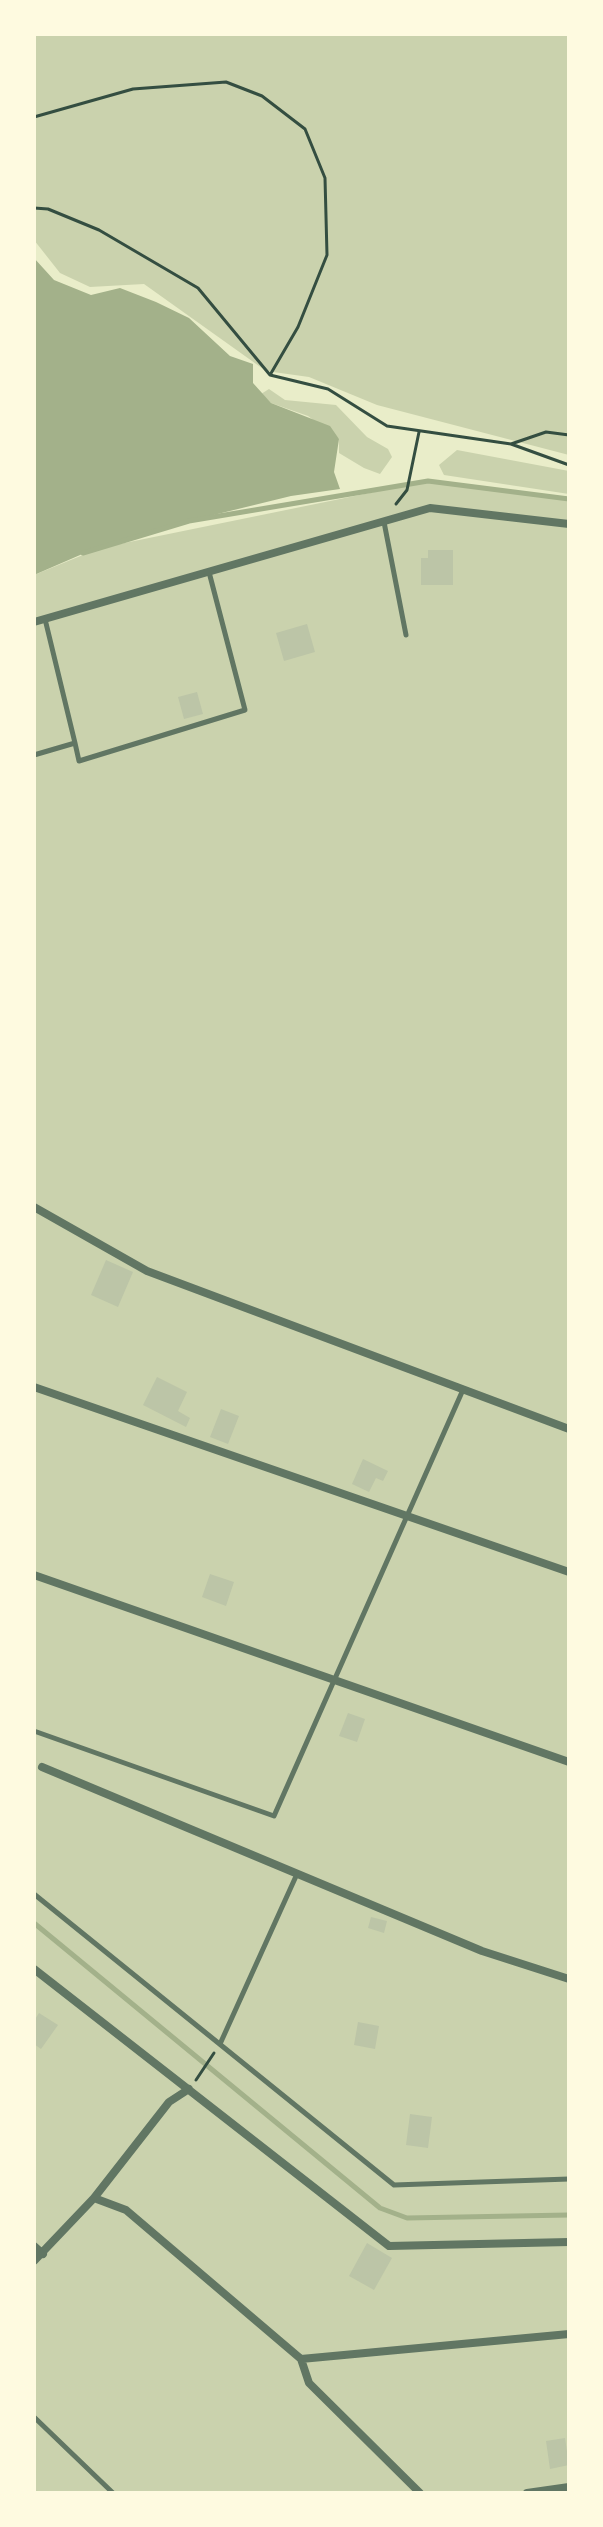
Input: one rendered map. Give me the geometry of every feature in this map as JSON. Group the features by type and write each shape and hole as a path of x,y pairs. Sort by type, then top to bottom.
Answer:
{"street":[{"path":"34,622 430,508 569,524"},
{"path":"34,1207 147,1271 462,1392 569,1429"},
{"path":"34,1387 569,1572"},
{"path":"34,1575 569,1762"},
{"path":"42,1767 482,1951 569,1979"},
{"path":"34,1969 389,2246 569,2242"},
{"path":"34,2261 94,2198 169,2102 189,2089"},
{"path":"94,2198 126,2210 301,2359 309,2383 420,2493"},
{"path":"34,2246 43,2254"},
{"path":"301,2359 569,2334"},
{"path":"527,2493 569,2487"}],"lane":[{"path":"383,521 406,635"},
{"path":"45,618 79,761 245,710 209,571"},
{"path":"34,755 75,743"},
{"path":"34,1731 274,1816 462,1392"},
{"path":"220,2044 297,1874"},
{"path":"34,1894 394,2185 569,2179"},
{"path":"34,2417 113,2493"}],"path":[{"path":"34,117 133,89 226,82 262,96 305,129 325,178 327,255 298,327 270,375"},
{"path":"34,208 48,209 99,230 198,288 270,375 328,389 387,426 511,444 569,465"},
{"path":"407,490 419,432"},
{"path":"511,444 546,432 569,435"},
{"path":"189,2089 220,2044"}],"shaded area":[{"path":"34,34 569,34 569,455 377,405 309,377 266,371 144,284 90,287 60,273 34,240"},
{"path":"34,258 54,280 91,295 120,288 156,302 189,318 230,356 253,364 253,383 271,403 330,426 339,439 334,472 340,489 291,496 189,521 87,552 34,575"},
{"path":"269,389 285,400 336,405 367,437 388,449 392,457 380,474 364,468 339,453 339,439 308,416 271,403 261,394"},
{"path":"457,450 569,471 569,494 444,475 439,465"},
{"path":"428,481 569,499 569,2493 34,2493 34,575 100,548"}],"building":[{"path":"428,550 453,550 453,585 421,585 421,558 428,558"},
{"path":"307,624 315,652 284,661 276,633"},
{"path":"197,692 203,714 184,719 178,697"},
{"path":"106,1260 133,1272 118,1307 91,1295"},
{"path":"157,1377 187,1392 178,1411 190,1418 186,1427 143,1405"},
{"path":"221,1409 239,1416 228,1444 210,1437"},
{"path":"363,1459 388,1471 383,1481 376,1478 369,1492 352,1484"},
{"path":"210,1574 234,1582 226,1606 202,1597"},
{"path":"348,1713 365,1719 357,1742 339,1736"},
{"path":"371,1917 387,1921 384,1933 368,1928"},
{"path":"39,2013 58,2025 41,2049 34,2044 34,2021"},
{"path":"358,2022 379,2026 375,2049 354,2045"},
{"path":"410,2114 432,2117 428,2148 406,2145"},
{"path":"367,2243 392,2258 374,2290 349,2276"},
{"path":"565,2438 569,2465 550,2469 546,2441"}],"waterway":[{"path":"83,553 189,521 428,481 569,499"},
{"path":"34,1923 380,2208 407,2218 569,2215"}]}
